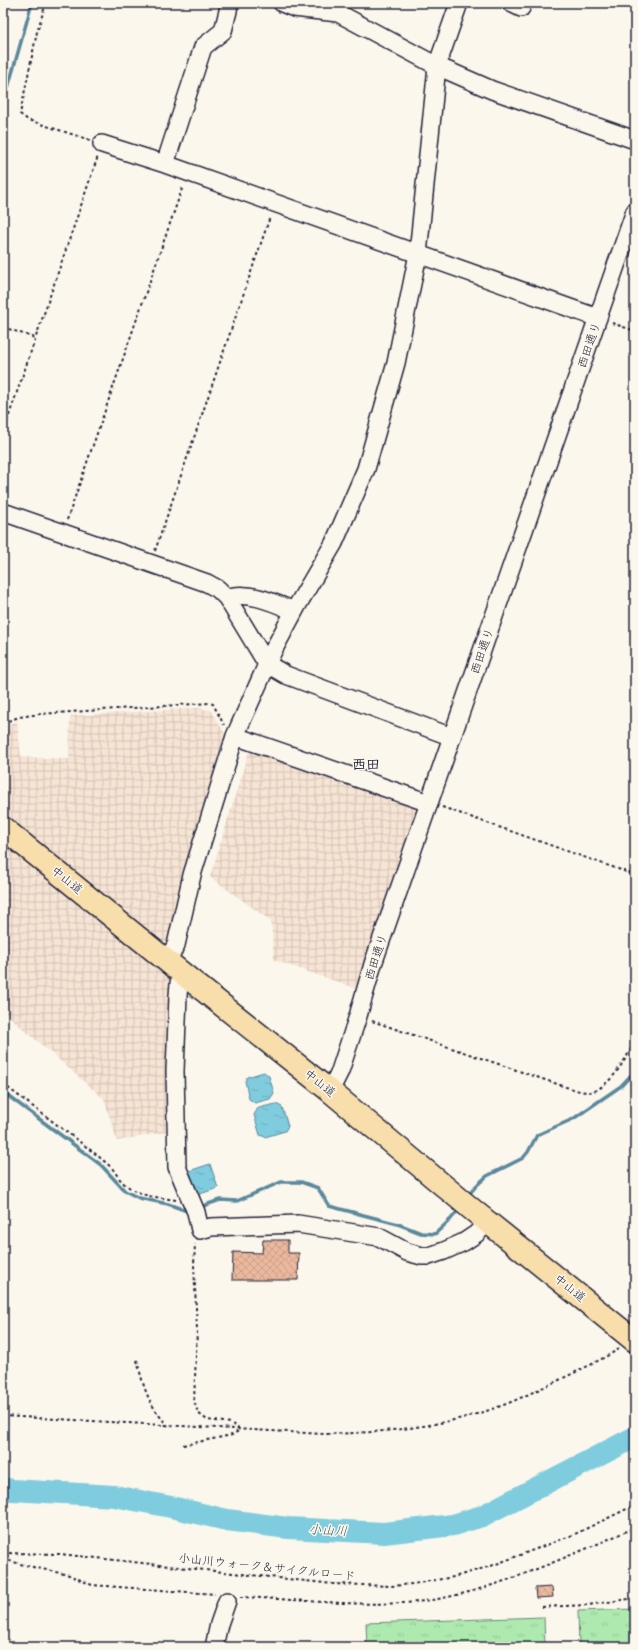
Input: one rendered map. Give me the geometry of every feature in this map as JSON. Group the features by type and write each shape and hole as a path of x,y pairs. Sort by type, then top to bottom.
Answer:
{"highway":[{"name":"中山道","path":"3,828 175,968 330,1091 634,1340"}],"street":[{"path":"166,164 203,47 223,31 229,3"},
{"path":"282,3 294,8 338,13 437,66 492,90 635,140"},
{"path":"459,3 437,66 418,254 396,363 366,469 334,543 294,611 267,664 236,736 192,875 176,945 175,968 179,983 175,1071 177,1167 194,1206 200,1230 211,1227 298,1224 379,1237 407,1252 422,1256 429,1256 464,1242 476,1234 474,1210"},
{"path":"102,144 166,164 598,318"},
{"name":"西田通り","path":"330,1091 336,1082 340,1071 373,964 635,211"},
{"path":"3,512 207,583 218,589 227,598 267,664 286,675 452,737"},
{"path":"227,598 240,595 294,611"},
{"path":"236,736 429,803"},
{"path":"214,1647 219,1624 233,1599"}],"path":[{"path":"3,433 102,144 28,120 20,114 37,32 46,3"},
{"path":"63,533 188,172"},
{"path":"151,563 275,203"},
{"path":"598,318 635,331"},
{"path":"3,327 35,338"},
{"path":"3,723 19,717 40,714 209,703 213,704 228,732 236,736"},
{"path":"429,803 635,875"},
{"path":"358,1016 584,1092 593,1091 616,1073 622,1067 635,1042"},
{"path":"3,1084 97,1155 112,1168 122,1182 133,1190 148,1196 194,1206"},
{"path":"200,1230 194,1246 197,1330 194,1401 198,1413 207,1420 231,1423 240,1430"},
{"path":"3,1416 324,1434 405,1429 466,1417 498,1407 526,1396 609,1356 634,1340"},
{"path":"137,1360 143,1388 154,1409 168,1426"},
{"path":"183,1446 232,1435 240,1430"},
{"name":"小山川ウォーク＆サイクルロード","path":"3,1553 68,1555 332,1584 391,1586 454,1577 491,1566 573,1535 635,1505"},
{"path":"3,1559 69,1575 92,1585 222,1595 233,1599 369,1604 404,1603 436,1599 470,1592 558,1560 635,1527"},
{"path":"542,1607 588,1605 635,1598"}],"shaded area":[{"path":"198,708 211,710 226,736 169,937 164,943 3,812 3,727 17,721 21,757 69,759 70,716"},
{"path":"249,751 417,806 355,988 274,960 271,921 210,877"},
{"path":"3,843 172,981 170,1131 117,1141 104,1099 3,1011"}],"green space":[{"path":"635,1609 635,1647 579,1647 578,1611"},
{"path":"544,1617 545,1647 367,1647 366,1623"}],"water":[{"path":"264,1072 269,1076 274,1093 270,1099 255,1103 249,1099 245,1081 247,1077"},
{"path":"276,1104 282,1107 288,1126 285,1131 265,1137 260,1135 254,1115 258,1108"},
{"path":"210,1164 218,1188 197,1195 189,1171"}],"building":[{"path":"263,1240 288,1240 288,1253 299,1253 298,1280 232,1280 233,1252 262,1253"},
{"path":"552,1587 553,1597 536,1598 535,1588"}],"waterway":[{"path":"3,105 32,3"},
{"path":"467,1197 487,1176 523,1158 537,1135 573,1119 621,1086 635,1071"},
{"path":"3,1092 101,1165 125,1191 139,1198 168,1204 187,1211 190,1210"},
{"path":"200,1207 220,1200 237,1201 281,1182 301,1182 318,1188 329,1206 398,1224 421,1233 435,1234 459,1209"},
{"name":"小山川","path":"3,1488 12,1490 114,1496 227,1520 288,1528 384,1533 453,1525 482,1516 635,1437"}],"district":[{"name":"西田","path":"366,764"}]}
